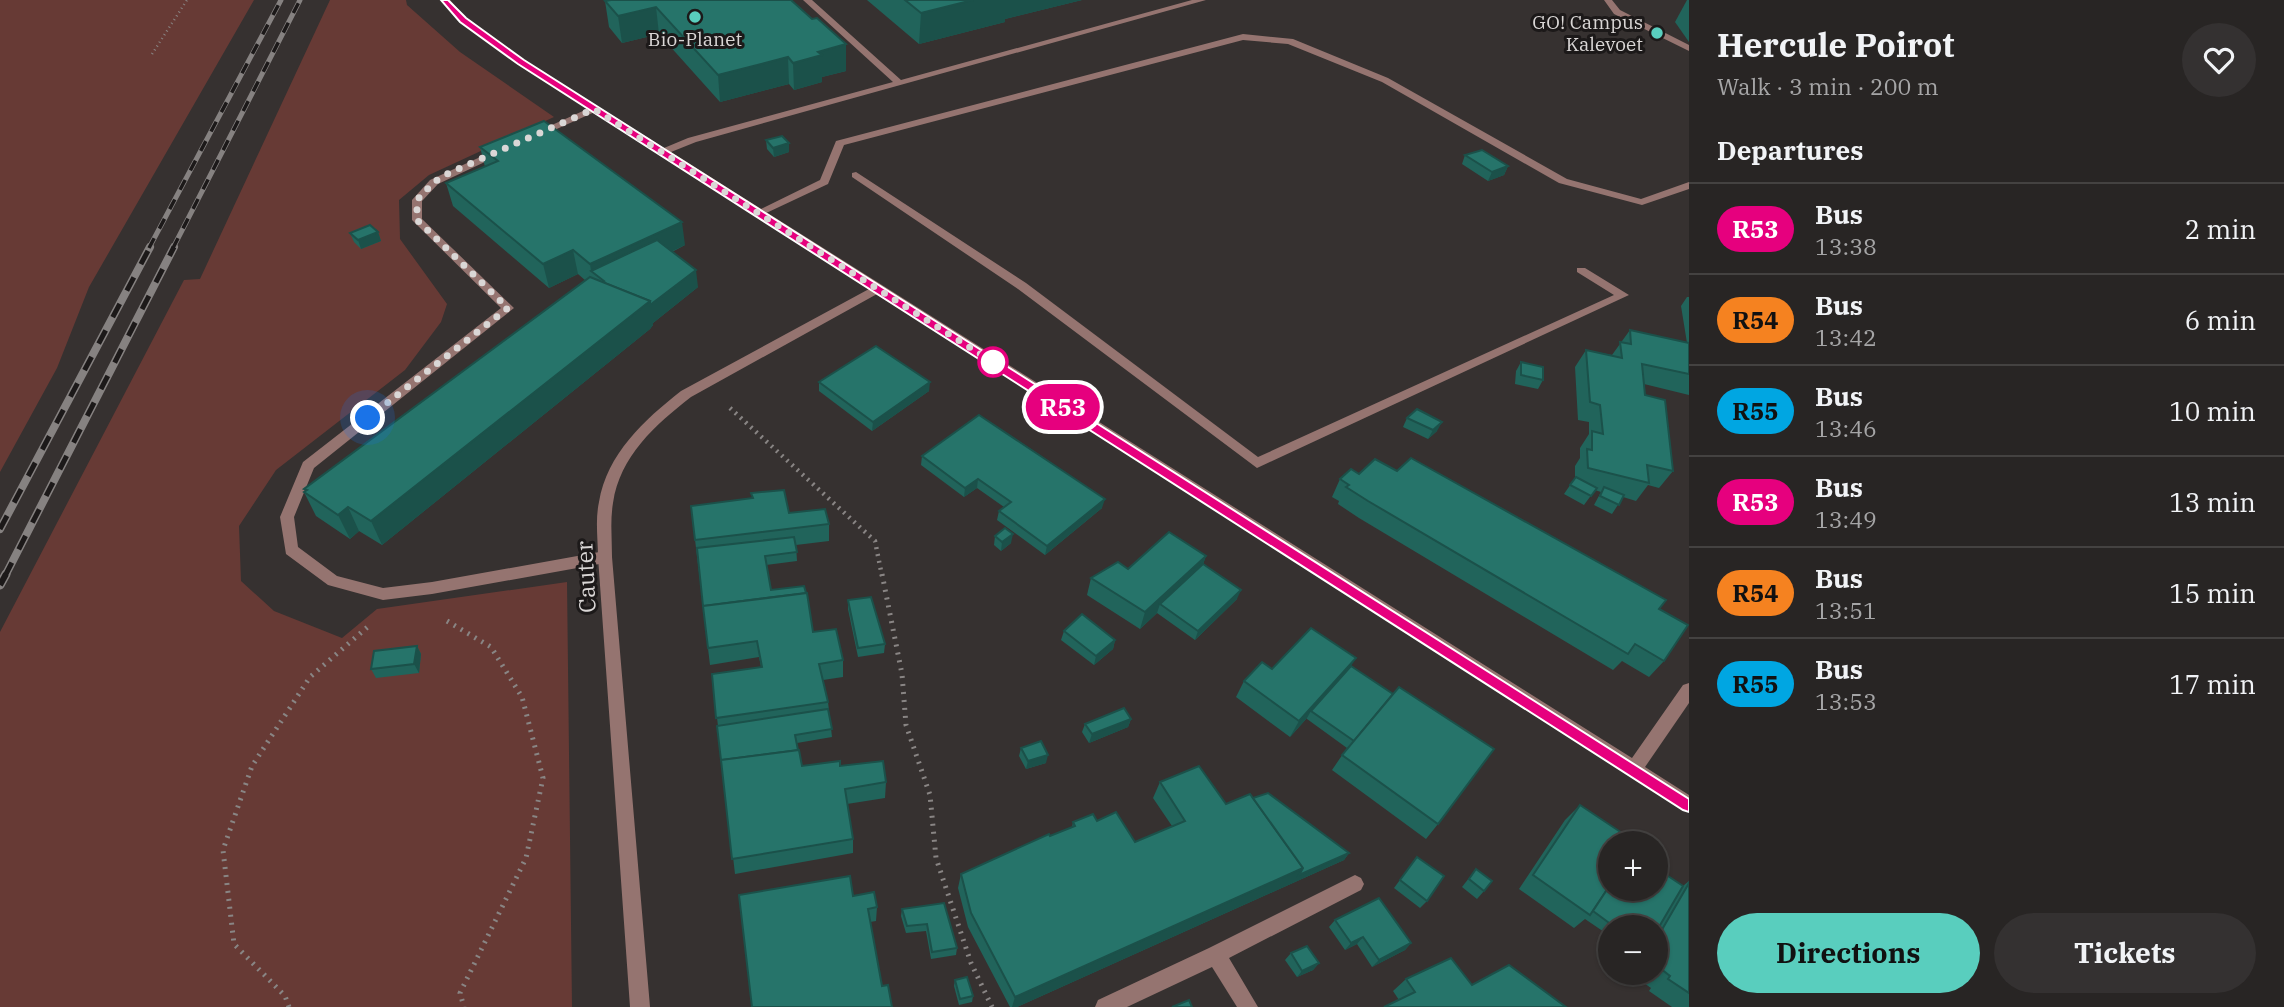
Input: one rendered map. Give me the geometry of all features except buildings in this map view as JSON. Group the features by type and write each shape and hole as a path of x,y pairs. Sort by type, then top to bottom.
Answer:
{"street":[{"path":"445,0 463,20 493,44 1689,804"},
{"path":"807,0 898,82"},
{"path":"663,152 692,140 1202,0"},
{"path":"1608,0 1617,12 1689,48"},
{"path":"758,213 824,182 839,143 1243,37 1290,41 1385,80 1563,181 1642,202 1689,185"},
{"path":"594,109 434,182 417,200 417,220 508,308 308,465 287,517 291,550 333,581 383,594 432,588 605,556"},
{"path":"856,175 1022,286 1257,463 1622,295 1581,270"},
{"name":"Cauter","path":"640,1007 605,556 606,498 616,468 634,439 657,415 686,394 878,289"},
{"path":"1634,769 1689,690"},
{"path":"1105,1007 1216,956 1355,884"},
{"path":"1216,956 1248,1007"}],"path":[{"path":"152,54 187,0"},
{"path":"686,394 730,408 874,541 902,674 906,725 930,796 936,858 971,963 992,1007"},
{"path":"438,619 448,621 491,647 522,697 543,778 526,858 460,993 464,1007"},
{"path":"289,1007 285,996 234,944 223,850 253,766 310,677 376,620"}],"shaded area":[{"path":"0,0 254,0 89,287 57,368 0,472"},
{"path":"330,0 406,0 407,5 460,52 554,117 429,175 399,200 400,239 447,304 441,322 405,370 276,470 239,526 241,581 274,611 342,638 377,609 567,582 572,1007 0,1007 0,632 184,280 200,279"}],"railway":[{"path":"149,248 281,0"},
{"path":"173,248 300,0"},
{"path":"0,529 150,247"},
{"path":"5,576 174,247"},
{"path":"0,585 6,574"}],"bus line":[{"name":"R53","path":"445,0 463,20 493,44 1689,804"}],"place":[{"name":"Bio-Planet","path":"695,17"},
{"name":"GO! Campus Kalevoet","path":"1657,33"}],"route":[{"path":"368,418 508,308 417,220 417,200 434,182 449,173 594,109 996,364 993,362"}]}
